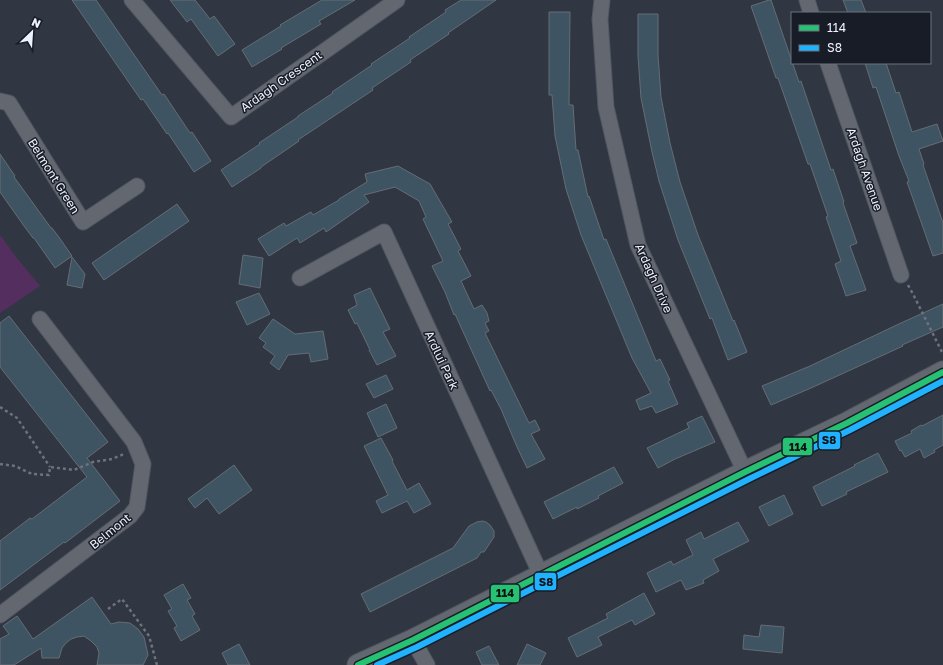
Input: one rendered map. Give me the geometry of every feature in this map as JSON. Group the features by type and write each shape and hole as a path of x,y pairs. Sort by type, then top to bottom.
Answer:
{"main road":[{"path":"358,665 413,640 745,472 847,423 943,372"}],"street":[{"name":"Ardagh Crescent","path":"132,0 231,117 397,0"},
{"name":"Ardagh Drive","path":"602,0 600,19 606,107 638,245 745,472"},
{"path":"806,0 811,12"},
{"name":"Ardagh Avenue","path":"828,64 901,275"},
{"name":"Belmont Green","path":"0,101 9,103 83,222 137,186"},
{"name":"Ardlui Park","path":"300,278 384,232 541,575"},
{"name":"Belmont","path":"0,615 130,516 137,507 143,464 134,442 40,319"},
{"path":"413,640 427,665"}],"path":[{"path":"901,275 913,294 943,354"},
{"path":"0,406 17,418 50,467 49,475 32,474 15,466 0,464"},
{"path":"50,467 74,470 93,462 112,458 137,449"},
{"path":"108,609 122,599 148,636 157,665"}],"shaded area":[{"path":"0,235 40,286 0,313"}],"building":[{"path":"72,0 96,0 162,95 164,94 211,161 194,172 143,99 141,100"},
{"path":"170,0 195,0 210,19 214,16 235,44 218,56 191,19 187,22"},
{"path":"322,0 355,0 319,21 321,24 252,67 242,50"},
{"path":"461,0 496,0 410,60 411,62 372,88 373,90 298,140 299,141 232,187 221,170 333,93 332,92 410,38 409,37 446,12 445,10"},
{"path":"771,0 791,59 791,64 793,64 799,82 801,81 831,170 833,169 844,202 843,203 857,243 850,246 866,290 846,296 835,264 841,261 826,217 828,216 778,78 776,78 751,6"},
{"path":"843,0 861,0 866,12 848,12"},
{"path":"549,12 570,12 569,105 573,105 576,150 578,150 588,197 589,196 604,240 606,239 656,361 660,359 670,380 668,381 678,404 656,413 652,406 640,410 636,400 651,393 632,358 581,235 566,189 555,136 552,95 549,95"},
{"path":"638,14 658,14 658,55 661,97 670,143 680,182 698,235 747,352 728,360 712,318 710,319 678,240 659,181 641,98 638,56"},
{"path":"865,64 886,64 896,93 899,92 912,132 937,124 943,141 919,149 943,223 943,253 933,256 907,182 909,181 876,87 873,88"},
{"path":"0,154 15,176 14,177 72,256 55,268 0,192"},
{"path":"398,166 430,184 452,222 448,224 461,249 458,251 471,276 461,281 474,309 482,305 487,313 489,321 485,323 489,331 485,333 529,423 535,420 540,430 531,434 545,459 527,468 501,409 491,390 490,391 432,266 443,261 423,219 426,217 419,201 395,187 364,195 369,202 326,232 324,228 300,243 297,238 269,256 258,239 284,223 286,226 311,212 313,215 339,200 367,182 365,174"},
{"path":"177,204 189,221 104,280 92,263"},
{"path":"243,255 263,258 260,288 239,284"},
{"path":"72,257 85,274 82,288 67,285"},
{"path":"370,288 390,329 383,332 396,356 377,365 357,323 355,324 348,310 357,305 354,295"},
{"path":"259,293 270,314 247,325 236,302"},
{"path":"943,304 943,327 771,405 762,386 810,366"},
{"path":"9,316 108,442 87,458 120,501 0,590 0,541 30,518 32,519 87,477 0,367 0,323"},
{"path":"273,319 295,334 323,331 328,359 311,362 309,353 288,355 279,370 270,363 275,356 263,347 266,343 259,338"},
{"path":"386,375 393,389 374,398 366,384"},
{"path":"386,404 397,428 378,437 367,413"},
{"path":"943,415 943,445 934,450 935,452 924,458 920,449 905,457 895,441 912,433 911,431 921,425 922,426"},
{"path":"702,416 715,442 658,468 647,448 689,428 687,423"},
{"path":"381,438 407,490 419,483 431,504 414,513 407,501 382,513 376,501 388,495 364,446"},
{"path":"878,453 888,472 846,492 847,494 822,506 813,487"},
{"path":"234,465 252,490 219,514 207,498 195,508 188,499"},
{"path":"614,467 623,483 598,496 599,498 553,519 544,502"},
{"path":"784,495 793,514 769,526 759,507"},
{"path":"482,521 490,525 494,531 494,537 484,552 481,552 477,558 370,612 361,594 453,548 469,526"},
{"path":"738,522 749,541 713,559 719,571 703,580 704,583 686,590 681,580 656,592 647,573 671,561 673,565 693,555 686,540 701,532 704,539"},
{"path":"183,584 191,598 187,600 195,614 192,616 200,630 181,641 174,628 177,626 168,611 172,609 164,595"},
{"path":"644,593 655,614 635,625 632,620 598,637 602,645 577,657 568,638 608,618 606,614"},
{"path":"92,597 111,624 119,622 130,623 138,629 144,637 148,655 143,665 97,665 99,653 97,647 84,636 71,639 66,643 62,648 59,658 42,658 41,648 14,665 0,665 0,639 9,634 3,626 17,616 33,639"},
{"path":"761,625 784,627 782,653 743,649 744,635 759,637"},
{"path":"239,644 250,665 228,665 222,653"},
{"path":"527,644 546,653 540,665 517,665"},
{"path":"489,646 499,665 482,665 476,652"}],"transit line":[{"name":"114","path":"358,665 413,640 745,472 847,423 943,372"},
{"name":"S8","path":"377,665 417,647 749,479 850,430 943,381"}]}
